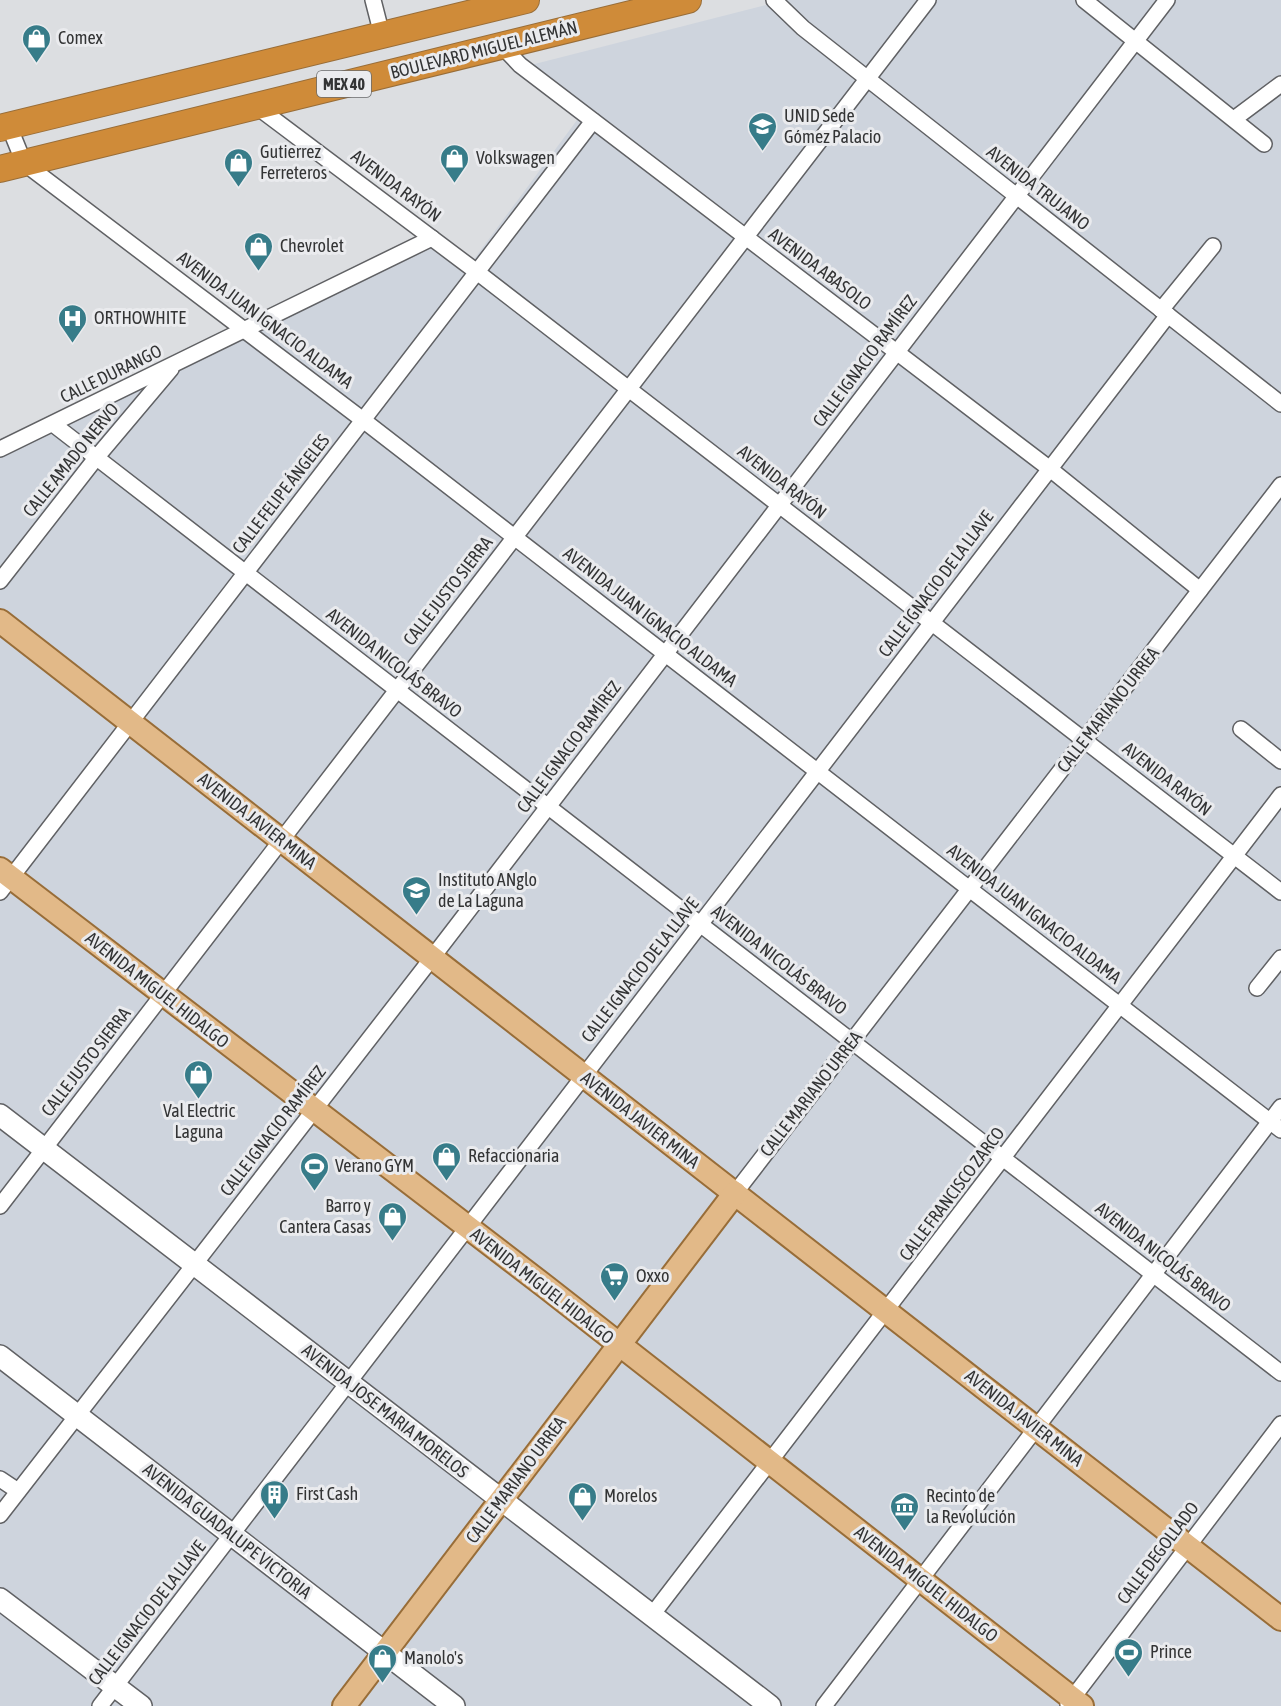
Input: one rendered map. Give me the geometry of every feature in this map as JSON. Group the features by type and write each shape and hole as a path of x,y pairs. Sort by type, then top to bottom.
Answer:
{"highway":[{"name":"MEX 40","path":"4,127 526,0"},
{"name":"BOULEVARD MIGUEL ALEMÁN","path":"12,166 688,0"}],"main road":[{"name":"AVENIDA JAVIER MINA","path":"0,621 1281,1619"},
{"name":"AVENIDA MIGUEL HIDALGO","path":"4,879 163,994 314,1110 771,1462 1074,1703"},
{"name":"CALLE MARIANO URREA","path":"344,1706 735,1193"}],"street":[{"path":"373,0 382,35"},
{"name":"AVENIDA TRUJANO","path":"774,0 803,28 1281,404"},
{"name":"CALLE JUSTO SIERRA","path":"0,1206 928,0"},
{"path":"1084,0 1264,144"},
{"name":"CALLE IGNACIO RAMÍREZ","path":"0,1515 432,958 1167,0"},
{"name":"AVENIDA ABASOLO","path":"502,46 520,65 1050,469 1200,590"},
{"path":"1234,119 1281,84"},
{"name":"AVENIDA RAYÓN","path":"256,106 477,272 1281,892"},
{"name":"CALLE FELIPE ÁNGELES","path":"4,879 130,722 593,121"},
{"path":"4,127 12,166"},
{"name":"AVENIDA JUAN IGNACIO ALDAMA","path":"12,166 245,330 1275,1126"},
{"name":"CALLE DURANGO","path":"0,449 432,238"},
{"name":"CALLE IGNACIO DE LA LLAVE","path":"100,1706 1050,469 1213,246"},
{"name":"CALLE AMADO NERVO","path":"0,581 96,458 175,364"},
{"name":"AVENIDA NICOLÁS BRAVO","path":"53,424 1281,1372"},
{"name":"CALLE MARIANO URREA","path":"735,1193 1281,485"},
{"path":"1241,729 1281,761"},
{"name":"CALLE FRANCISCO ZARCO","path":"652,1615 887,1312 1281,795"},
{"path":"1257,988 1281,958"},
{"path":"824,1706 1153,1274 1275,1126 1281,1107"},
{"name":"AVENIDA JOSE MARIA MORELOS","path":"0,1115 770,1706"},
{"name":"AVENIDA GUADALUPE VICTORIA","path":"0,1356 454,1706"},
{"name":"CALLE DEGOLLADO","path":"1074,1703 1188,1546 1281,1424"},
{"path":"0,1479 18,1491"},
{"path":"0,1599 141,1706"}],"shaded area":[{"path":"786,0 1281,0 1281,1706 0,1706 0,442 419,235 466,270 580,116 519,68"}],"place":[{"name":"Comex","path":"37,64"},
{"name":"UNID Sede Gómez Palacio","path":"763,152"},
{"name":"Volkswagen","path":"455,184"},
{"name":"Gutierrez Ferreteros","path":"239,188"},
{"name":"Chevrolet","path":"259,272"},
{"name":"ORTHOWHITE","path":"73,344"},
{"name":"Instituto ANglo de La Laguna","path":"417,916"},
{"name":"Val Electric Laguna","path":"199,1100"},
{"name":"Refaccionaria","path":"447,1182"},
{"name":"Verano GYM","path":"314,1192"},
{"name":"Barro y Cantera Casas","path":"392,1242"},
{"name":"Oxxo","path":"615,1302"},
{"name":"First Cash","path":"275,1520"},
{"name":"Morelos","path":"583,1522"},
{"name":"Recinto de la Revolución","path":"905,1532"},
{"name":"Prince","path":"1129,1678"},
{"name":"Manolo's","path":"383,1684"}]}
